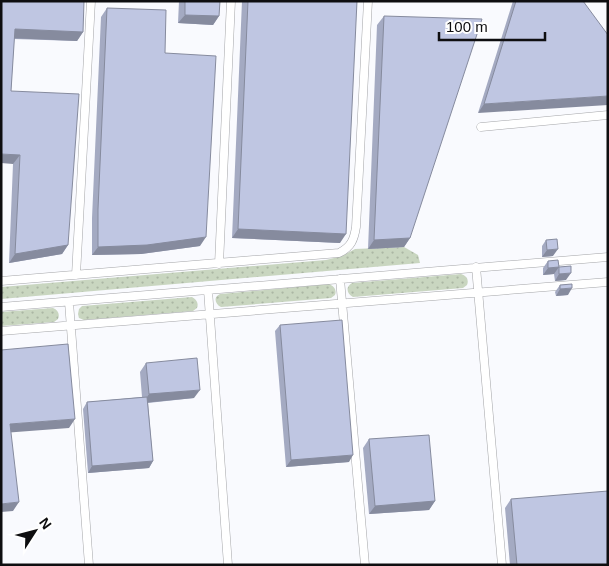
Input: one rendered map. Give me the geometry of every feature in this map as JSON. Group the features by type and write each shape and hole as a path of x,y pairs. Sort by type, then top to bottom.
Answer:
{"lane":[{"path":"76,275 91,1"},
{"path":"220,264 231,1"},
{"path":"1,282 339,253 352,244 356,226 368,1"},
{"path":"481,127 608,115"},
{"path":"1,307 608,257"},
{"path":"476,267 502,565"},
{"path":"340,279 365,565"},
{"path":"1,331 608,282"},
{"path":"208,290 228,565"},
{"path":"69,302 89,565"}],"green space":[{"path":"404,247 418,255 420,263 1,299 1,287 326,260 342,256 355,249"},
{"path":"461,274 468,280 467,285 463,288 353,297 349,294 348,290 348,286 352,283"},
{"path":"329,284 336,291 335,295 331,298 221,307 217,304 216,300 216,297 220,294"},
{"path":"192,297 198,304 197,308 193,311 84,320 79,318 78,314 82,306"},
{"path":"53,308 59,315 58,319 54,322 1,326 1,312"}],"building":[{"path":"1,1 84,1 83,32 15,29 11,91 79,94 68,245 15,254 20,155 1,154"},
{"path":"185,1 220,1 219,16 185,15"},
{"path":"248,1 357,1 346,234 238,229"},
{"path":"516,1 583,1 608,35 608,96 484,104"},
{"path":"107,8 166,10 165,53 216,56 206,237 147,245 98,247"},
{"path":"384,16 482,19 410,238 374,240"},
{"path":"557,239 558,249 547,250 546,240"},
{"path":"558,260 559,267 548,268 548,261"},
{"path":"571,266 571,273 559,274 559,267"},
{"path":"572,284 572,288 560,289 560,285"},
{"path":"342,320 353,455 291,460 280,325"},
{"path":"68,344 75,419 10,424 19,502 1,504 1,350"},
{"path":"197,358 200,390 149,394 146,363"},
{"path":"147,397 153,461 92,466 87,402"},
{"path":"429,435 435,501 375,506 369,439"},
{"path":"608,491 608,565 517,565 511,499"}]}
